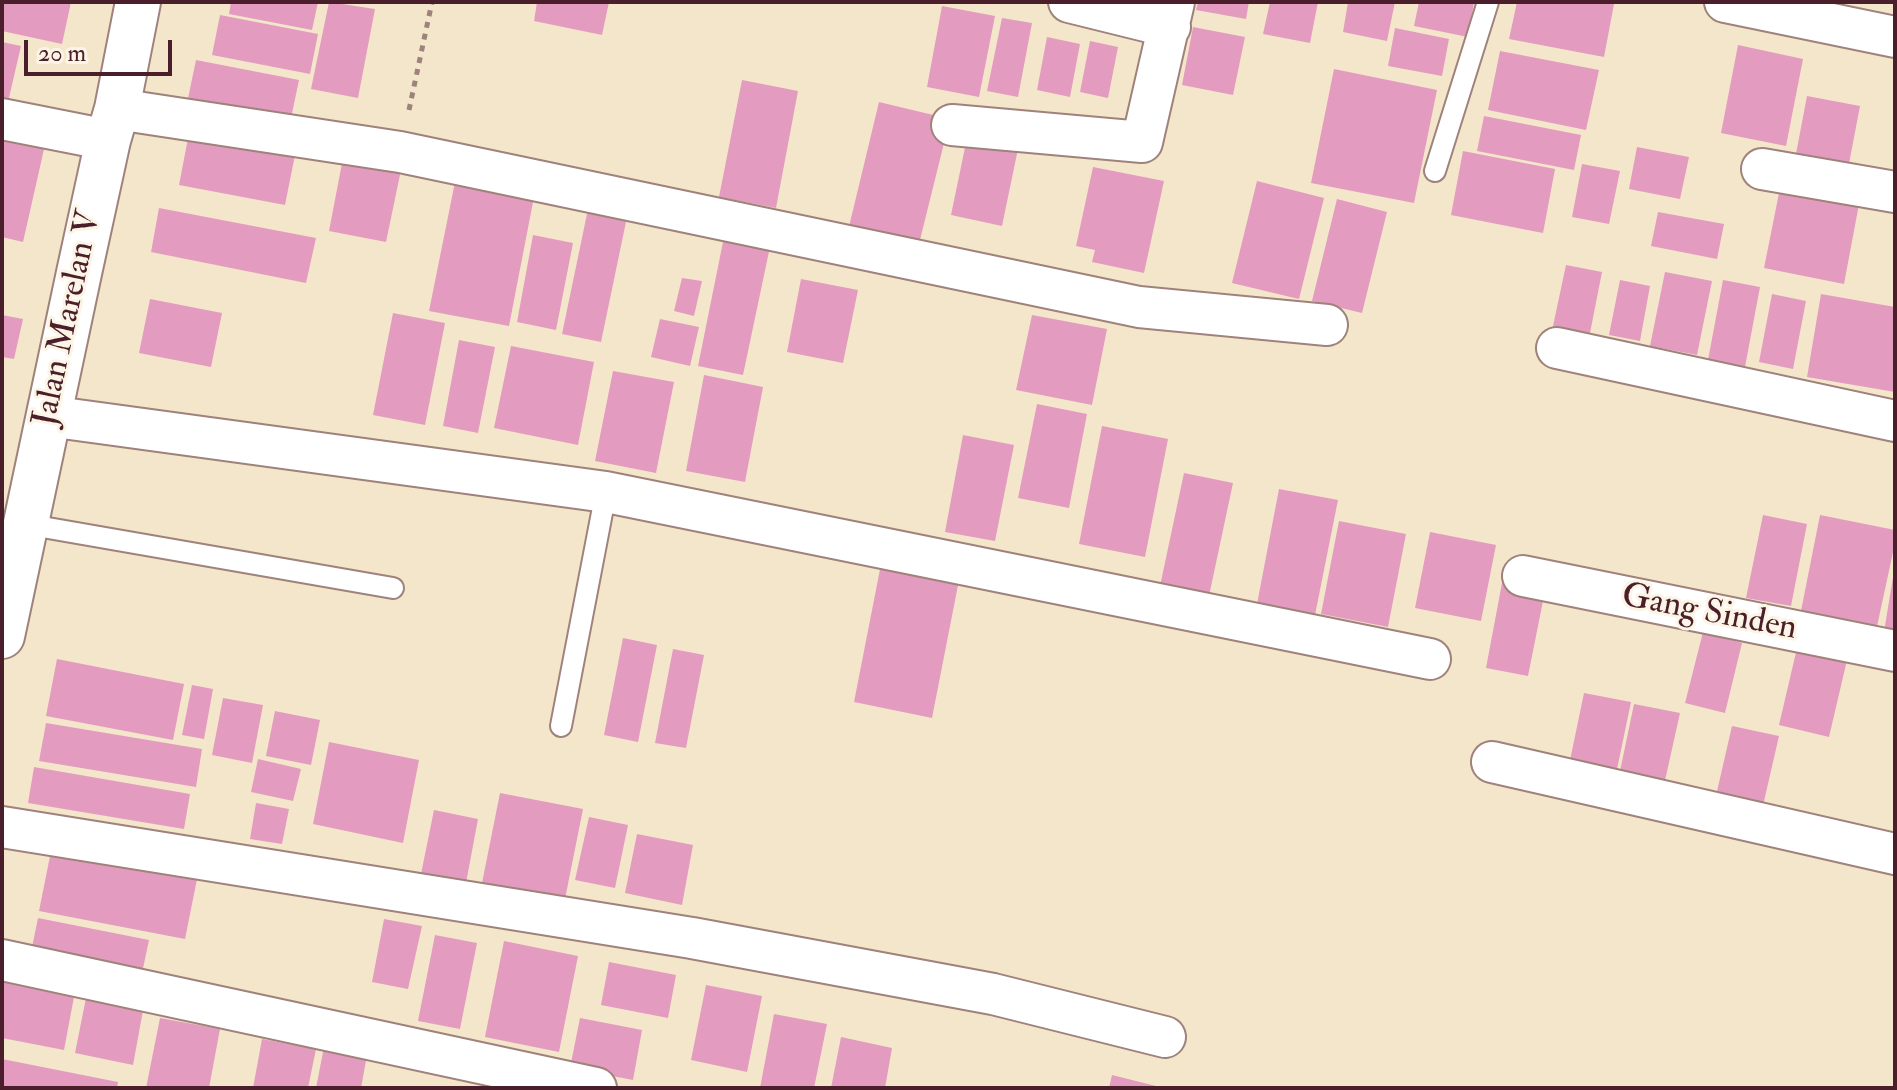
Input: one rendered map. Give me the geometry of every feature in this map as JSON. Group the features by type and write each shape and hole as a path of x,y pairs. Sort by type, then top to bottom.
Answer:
{"street":[{"name":"Jalan Marelan V","path":"2,636 13,521 48,416 138,2"},
{"path":"952,125 1142,142 1172,14 1069,2"},
{"path":"1725,2 1895,37"},
{"path":"2,119 112,125 400,152 1139,307 1327,325"},
{"path":"1762,169 1895,192"},
{"path":"1557,348 1895,421"},
{"path":"48,416 606,492 1430,659"},
{"name":"Gang Sinden","path":"1523,576 1895,651"},
{"path":"1492,762 1895,854"},
{"path":"2,827 692,938 993,994 1165,1037"},
{"path":"2,960 596,1088"}],"lane":[{"path":"1435,171 1488,2"},
{"path":"561,726 606,492"},
{"path":"13,521 393,588"}],"path":[{"path":"400,152 432,2"}],"building":[{"path":"2,2 71,2 62,44 2,31"},
{"path":"231,2 318,2 312,30 229,14"},
{"path":"329,2 375,9 358,98 311,89"},
{"path":"537,2 609,2 602,35 534,21"},
{"path":"1198,2 1249,2 1246,19 1196,10"},
{"path":"1270,2 1318,2 1310,43 1263,34"},
{"path":"1348,2 1395,2 1387,41 1343,32"},
{"path":"1419,2 1474,2 1468,37 1414,26"},
{"path":"1517,2 1614,4 1604,57 1509,39"},
{"path":"942,6 995,16 979,97 927,87"},
{"path":"220,15 318,34 310,74 212,55"},
{"path":"1002,18 1032,23 1018,97 987,91"},
{"path":"1193,27 1245,37 1233,95 1182,85"},
{"path":"1395,28 1449,39 1442,76 1388,66"},
{"path":"1047,37 1080,44 1070,97 1037,90"},
{"path":"1090,41 1118,47 1108,98 1080,92"},
{"path":"2,42 21,46 8,102 2,100"},
{"path":"1738,45 1803,59 1786,146 1721,133"},
{"path":"1500,51 1599,70 1586,130 1488,110"},
{"path":"196,60 299,80 290,123 187,103"},
{"path":"1334,69 1437,90 1414,203 1311,183"},
{"path":"742,80 798,91 776,208 719,197"},
{"path":"1807,96 1860,106 1848,169 1795,159"},
{"path":"879,102 950,119 917,252 847,235"},
{"path":"1484,116 1581,135 1574,170 1477,151"},
{"path":"2,126 47,136 23,242 2,237"},
{"path":"189,133 295,155 285,205 179,185"},
{"path":"968,133 1019,144 1002,226 951,215"},
{"path":"1637,147 1689,157 1680,199 1629,189"},
{"path":"1463,151 1555,169 1543,233 1451,215"},
{"path":"343,158 401,170 386,242 329,231"},
{"path":"1582,164 1620,171 1609,224 1572,217"},
{"path":"1093,167 1164,181 1144,273 1092,262 1095,250 1076,246"},
{"path":"1257,181 1324,198 1299,299 1232,283"},
{"path":"455,182 534,197 509,326 429,311"},
{"path":"1781,183 1860,199 1844,284 1764,268"},
{"path":"1337,199 1387,212 1362,313 1312,301"},
{"path":"159,208 316,238 306,283 151,252"},
{"path":"588,209 627,217 601,342 562,334"},
{"path":"1658,212 1724,224 1717,259 1651,246"},
{"path":"725,232 771,242 743,375 698,366"},
{"path":"533,235 573,243 556,330 517,322"},
{"path":"1566,265 1602,272 1590,333 1553,326"},
{"path":"1665,272 1712,281 1697,355 1650,346"},
{"path":"682,278 702,281 694,316 674,311"},
{"path":"801,279 858,290 843,363 787,352"},
{"path":"1620,280 1650,286 1640,341 1609,335"},
{"path":"1723,280 1760,287 1745,367 1708,360"},
{"path":"1772,294 1806,301 1793,369 1759,362"},
{"path":"1821,294 1895,307 1895,392 1807,377"},
{"path":"150,299 222,313 211,367 139,353"},
{"path":"393,313 445,323 425,425 373,415"},
{"path":"2,315 23,319 14,359 2,357"},
{"path":"1032,315 1107,329 1092,405 1016,390"},
{"path":"660,319 699,327 690,366 651,357"},
{"path":"459,340 495,347 478,433 443,426"},
{"path":"511,346 594,362 578,445 494,428"},
{"path":"613,371 674,382 656,473 595,461"},
{"path":"704,375 763,387 745,482 686,471"},
{"path":"1037,404 1087,414 1069,508 1018,498"},
{"path":"1102,426 1168,439 1145,557 1079,544"},
{"path":"963,435 1014,445 995,541 945,532"},
{"path":"1184,473 1233,483 1209,596 1160,586"},
{"path":"1279,489 1338,500 1315,615 1257,604"},
{"path":"1763,515 1807,524 1791,606 1746,598"},
{"path":"1820,515 1895,530 1895,543 1876,631 1800,616"},
{"path":"1339,521 1406,534 1388,627 1321,614"},
{"path":"1430,532 1496,545 1481,621 1415,608"},
{"path":"882,559 960,575 932,718 854,702"},
{"path":"1895,577 1895,634 1884,632"},
{"path":"1502,583 1545,591 1528,676 1486,668"},
{"path":"1703,632 1742,643 1725,713 1685,703"},
{"path":"623,638 657,645 638,742 604,735"},
{"path":"1797,648 1847,660 1829,737 1779,725"},
{"path":"673,649 704,655 686,748 655,743"},
{"path":"57,659 184,684 173,740 46,716"},
{"path":"192,685 213,689 204,739 182,735"},
{"path":"1584,693 1631,702 1616,774 1569,765"},
{"path":"223,698 263,705 252,763 212,755"},
{"path":"1634,704 1680,713 1664,785 1619,776"},
{"path":"275,711 320,720 311,765 266,756"},
{"path":"46,723 202,749 196,787 39,761"},
{"path":"1732,726 1779,736 1762,810 1715,800"},
{"path":"329,742 419,760 403,843 313,824"},
{"path":"258,759 301,769 293,801 251,792"},
{"path":"34,767 190,794 184,829 28,803"},
{"path":"500,793 583,809 565,899 482,883"},
{"path":"256,803 289,809 282,844 250,839"},
{"path":"434,810 478,819 466,883 421,874"},
{"path":"589,817 628,825 615,888 575,880"},
{"path":"637,834 693,845 682,905 625,893"},
{"path":"51,851 197,879 185,939 39,911"},
{"path":"38,918 149,940 141,978 30,957"},
{"path":"384,919 422,926 408,989 372,982"},
{"path":"435,935 477,943 460,1029 418,1021"},
{"path":"504,941 578,956 559,1052 485,1037"},
{"path":"609,962 676,975 668,1018 601,1005"},
{"path":"3,982 74,997 64,1050 2,1038"},
{"path":"706,985 762,996 747,1072 691,1060"},
{"path":"87,993 144,1005 133,1065 75,1053"},
{"path":"774,1014 827,1024 814,1088 760,1088"},
{"path":"160,1018 220,1029 209,1088 146,1088"},
{"path":"580,1018 642,1030 633,1080 570,1068"},
{"path":"841,1037 892,1048 885,1088 831,1088"},
{"path":"262,1039 316,1049 308,1088 253,1088"},
{"path":"324,1047 367,1055 361,1088 316,1088"},
{"path":"2,1059 118,1082 117,1088 2,1088"},
{"path":"1112,1075 1160,1087 1160,1088 1109,1088"}]}
